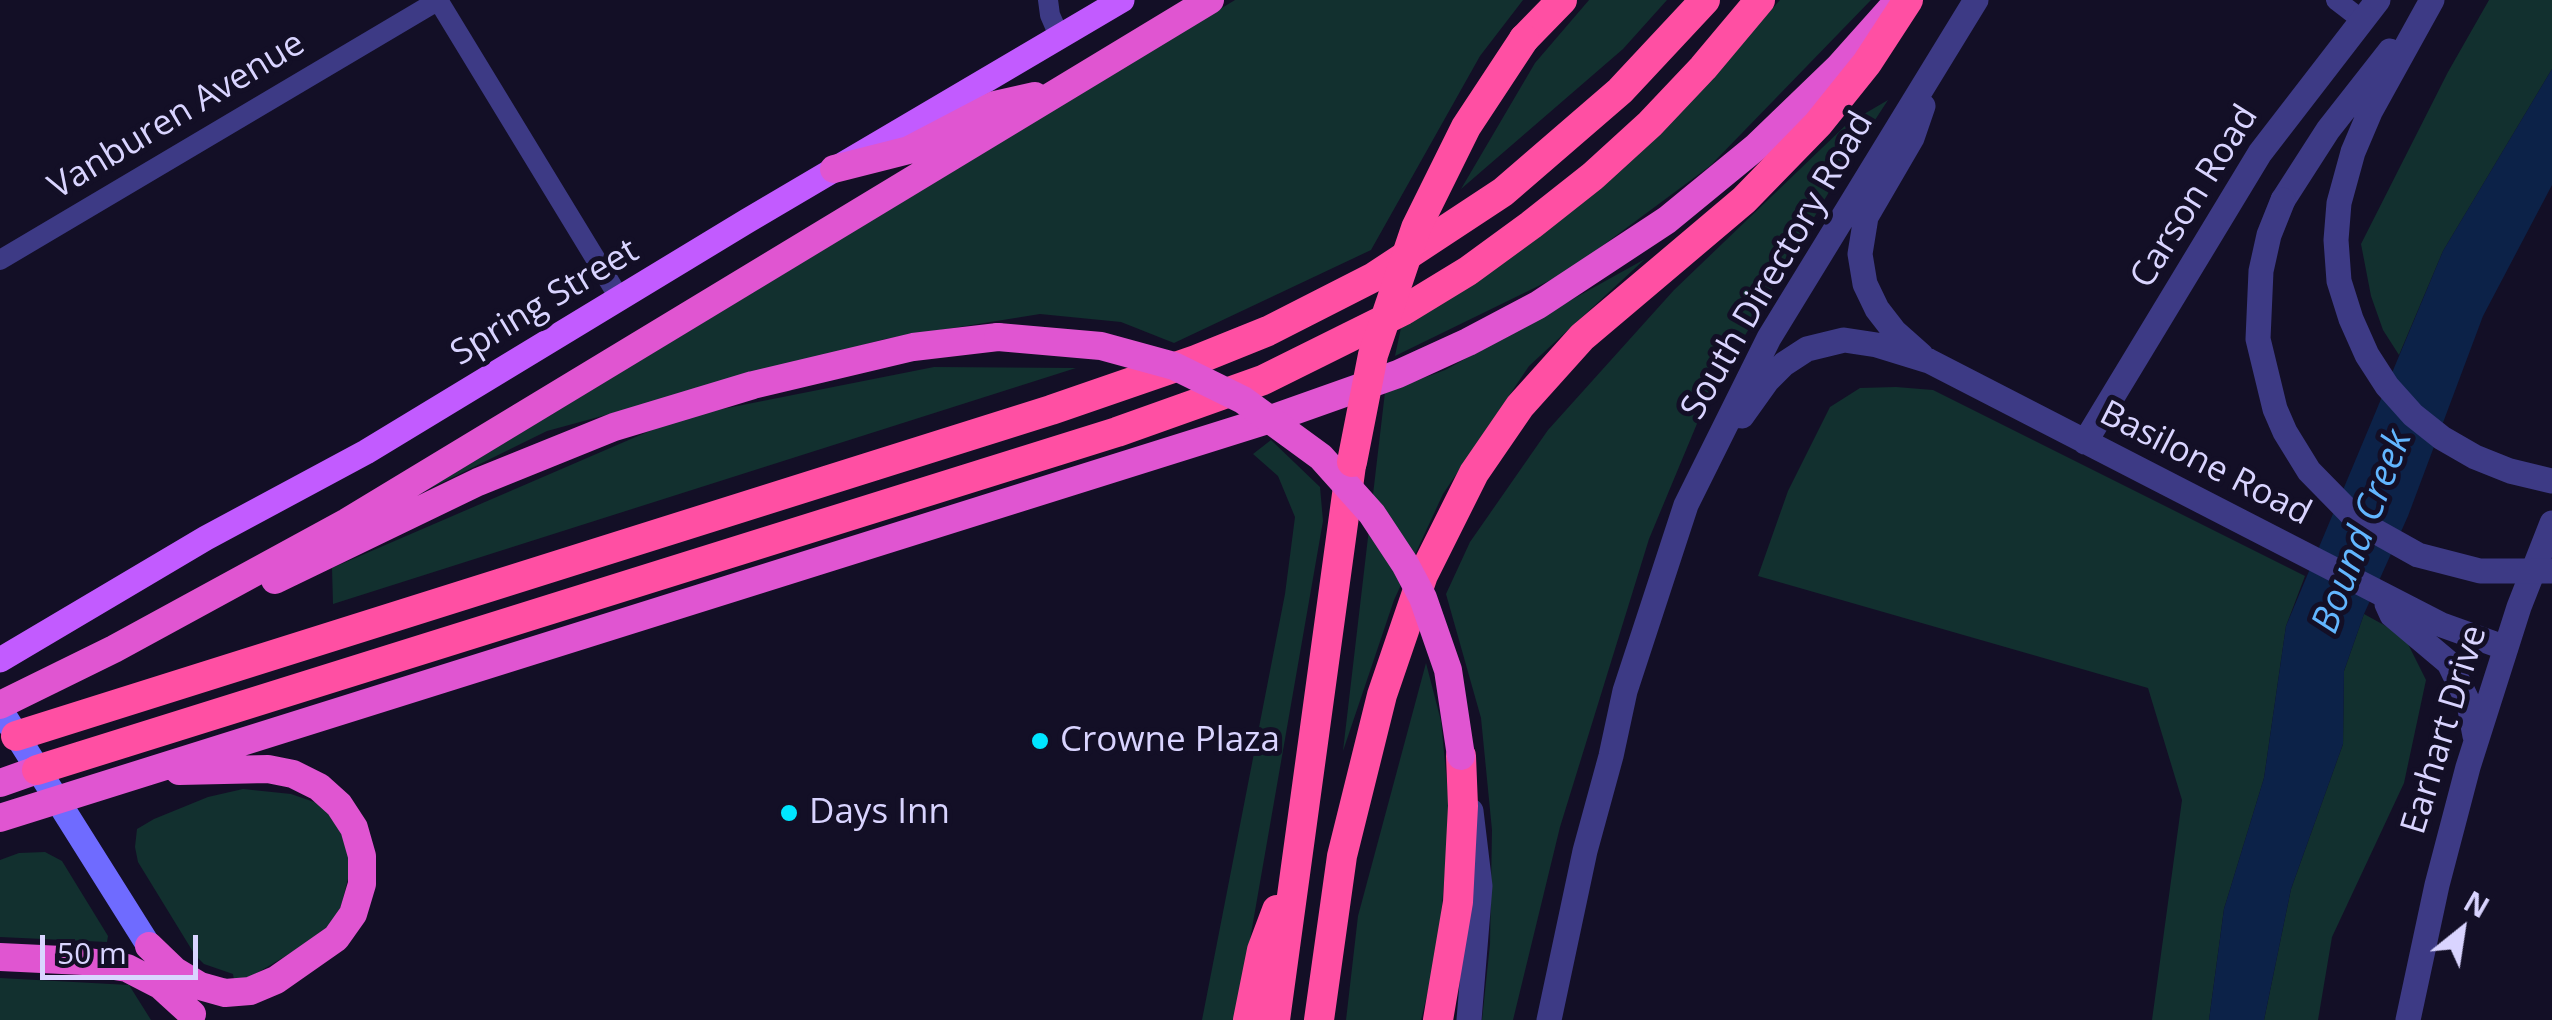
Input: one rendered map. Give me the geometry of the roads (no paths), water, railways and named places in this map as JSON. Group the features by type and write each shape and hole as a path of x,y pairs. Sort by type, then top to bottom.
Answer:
{"highway":[{"path":"0,707 347,522 1210,0"},
{"path":"1276,1020 1294,865 1352,462 1377,338 1416,228 1466,127 1553,0"},
{"path":"1524,39 1562,0"},
{"path":"8,739 1051,410 1196,360 1268,330 1391,267 1502,192 1592,118 1705,0"},
{"path":"0,784 1117,432 1263,380 1404,310 1531,226 1650,124 1760,0"},
{"path":"0,818 1271,419 1434,358 1538,305 1668,220 1728,173 1785,120 1898,0"},
{"path":"1319,1020 1342,856 1377,710 1423,575 1474,473 1507,422 1556,364 1613,309 1744,200 1811,132 1866,63 1908,0"},
{"path":"834,169 909,150 995,105 1056,92"},
{"path":"142,634 314,564 463,489 592,434 753,384 913,347 998,337 1101,346 1174,366 1243,400 1320,457 1372,514 1422,598 1448,670 1461,756 1458,902 1438,1020"},
{"path":"142,772 253,768 281,771 307,780 348,816 360,842 363,870 353,914 336,938 264,986 238,994 200,986 174,971 149,946"},
{"path":"1248,1020 1262,950 1294,865"},
{"path":"0,956 127,968 160,985 194,1017"}],"main road":[{"name":"Spring Street","path":"0,660 206,538 366,452 1122,0"},
{"path":"0,707 8,739 38,770 149,946"}],"street":[{"path":"438,0 620,299"},
{"name":"Vanburen Avenue","path":"0,260 438,0"},
{"path":"1048,0 1060,38"},
{"name":"South Directory Road","path":"1625,691 1674,538 1769,338 1976,0"},
{"path":"2336,0 2370,10"},
{"path":"2431,0 2328,130 2284,200 2261,271 2258,339 2285,432 2310,471 2359,522 2418,555 2480,571 2552,571"},
{"path":"2431,0 2352,152 2339,203 2336,240 2340,281 2358,338 2388,386 2413,415 2458,449 2510,471 2552,480"},
{"name":"Carson Road","path":"2085,442 2260,154 2370,10"},
{"path":"1929,361 1894,332 1877,310 1865,284 1860,242 1872,202 1912,138 1938,63"},
{"path":"1703,470 1767,381 1807,349 1856,340 1929,361"},
{"name":"Basilone Road","path":"1929,361 2383,595 2465,635 2506,648"},
{"name":"Earhart Drive","path":"2408,1020 2447,844 2476,741 2552,523"},
{"path":"2383,595 2392,615 2449,663 2469,704 2476,741"},
{"path":"1532,1020 1600,754 1625,691"},
{"path":"1550,1020 1585,851 1625,691"},
{"path":"1461,756 1480,886 1469,1020"},
{"path":"149,946 194,1017"}],"water":[{"name":"Bound Creek","path":"2552,69 2552,185 2483,316 2408,516 2364,614 2344,671 2343,744 2291,889 2264,1020 2209,1020 2224,909 2264,778 2286,626 2443,251"}],"place":[{"name":"Crowne Plaza","path":"1040,741"},
{"name":"Days Inn","path":"789,813"}]}
